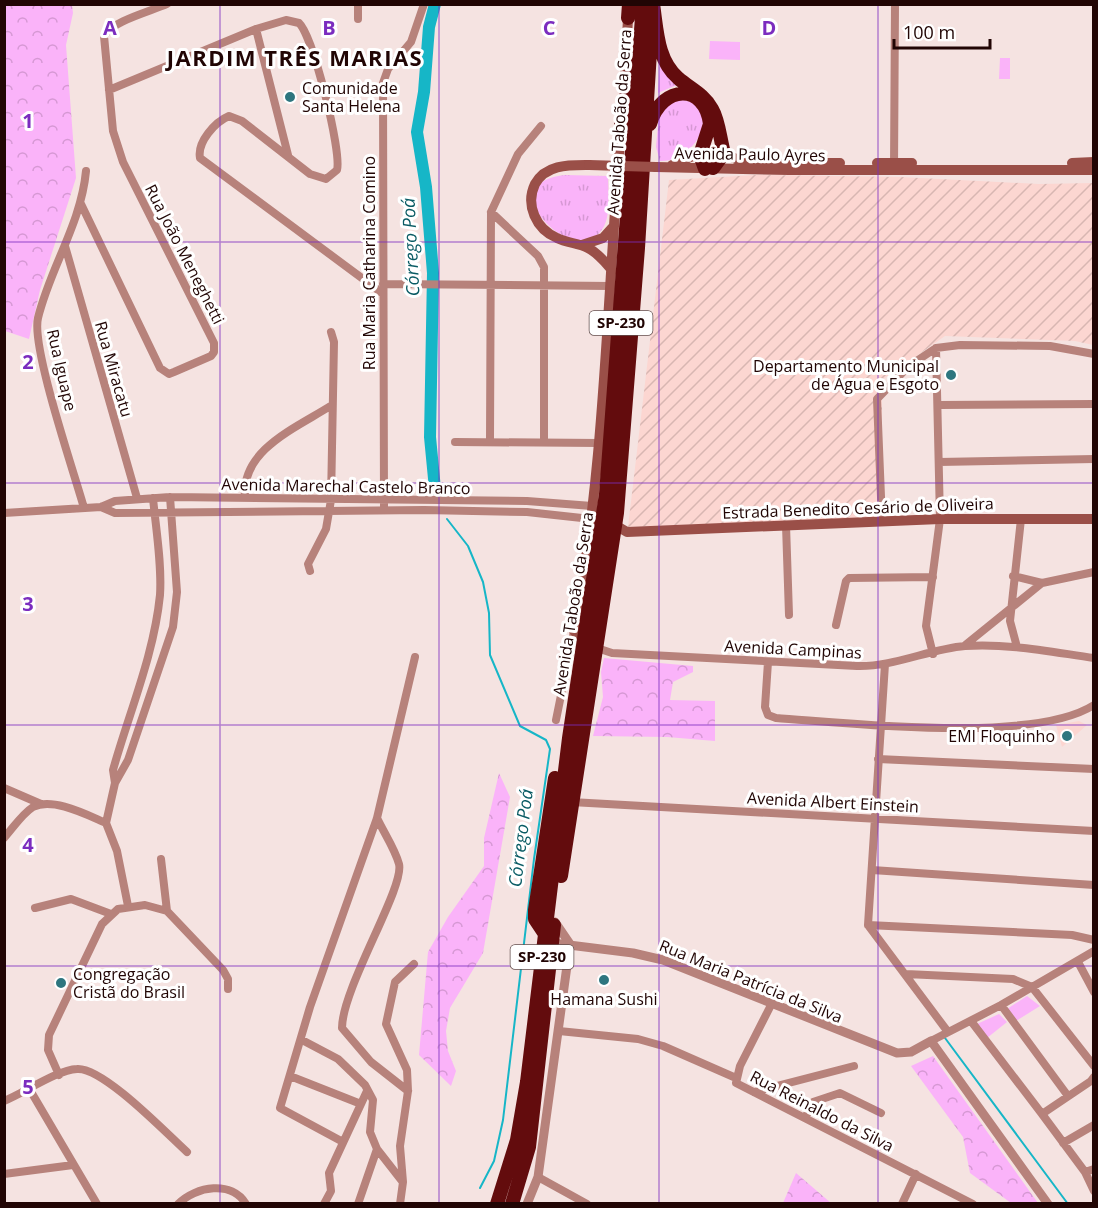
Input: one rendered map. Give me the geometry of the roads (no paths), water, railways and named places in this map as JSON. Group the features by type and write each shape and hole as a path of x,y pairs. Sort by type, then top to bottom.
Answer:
{"highway":[{"name":"Avenida Taboão da Serra","path":"514,1201 530,1147 539,1029 579,675 580,636 598,557 595,522 615,405 643,4"},
{"name":"Avenida Taboão da Serra","path":"549,939 555,922 571,802 618,532 653,4"},
{"path":"645,143 660,102 671,95 684,94 702,104 709,117 709,130 700,152 700,160 709,168 724,153 716,117 708,103 678,79 664,60 653,4"},
{"path":"621,124 635,47 643,23"},
{"path":"608,347 614,375 615,405"},
{"name":"Avenida Taboão da Serra","path":"497,1203 517,1140 539,1029"}],"main road":[{"path":"597,648 580,636 595,522 592,506 608,347 612,227 629,11"},
{"name":"Avenida Paulo Ayres","path":"659,167 682,162 700,152 724,153 735,159 752,163 1090,169"},
{"name":"Avenida Paulo Ayres","path":"948,167 1094,162"},
{"path":"612,270 599,256 582,245 555,238 543,228 533,215 531,199 536,183 549,171 564,165 659,167"},
{"name":"Avenida Paulo Ayres","path":"659,167 894,166"},
{"path":"582,245 603,238 612,227"},
{"path":"597,241 612,249"},
{"name":"Estrada Benedito Cesário de Oliveira","path":"618,532 940,519 1092,521"},
{"path":"595,522 618,532"}],"street":[{"name":"Rua João Meneghetti","path":"81,204 160,368 164,372 174,372 211,356 214,352 214,343 117,147 103,42 107,30 167,4"},
{"path":"358,4 358,19"},
{"name":"Rua Maria Catharina Comino","path":"384,510 383,83 388,69 411,42 418,27 423,4"},
{"path":"894,166 896,4"},
{"path":"110,90 256,30 286,21 299,23 305,28 338,153 337,170 326,178 319,178 302,169 288,155 242,121 229,116 209,132 199,154 203,162 383,288 440,284 611,286"},
{"path":"256,30 288,155"},
{"path":"490,440 491,212 518,154 542,126"},
{"name":"Rua Iguape","path":"84,508 36,330 45,296 81,204 86,171"},
{"path":"491,212 538,256 544,267 543,442"},
{"name":"Rua Miracatu","path":"65,246 136,498"},
{"path":"310,571 308,567 310,557 322,538 332,500 334,342 331,332"},
{"path":"882,521 877,399 909,366 936,348 960,345 1050,346 1094,354"},
{"path":"933,654 926,626 940,519 936,348"},
{"path":"939,405 1094,404"},
{"path":"245,497 247,473 259,453 332,405"},
{"path":"455,442 490,440 599,443"},
{"path":"939,462 1094,459"},
{"path":"128,906 117,851 106,822 115,783 129,760 173,627 177,592 170,497"},
{"name":"Avenida Marechal Castelo Branco","path":"101,507 108,502 170,497 385,501 475,511 527,512 595,522"},
{"path":"115,783 113,770 154,634 158,611 160,578 153,498"},
{"path":"527,501 527,512"},
{"name":"Avenida Marechal Castelo Branco","path":"4,513 101,507 115,513 384,510 474,502 527,501 592,506"},
{"path":"474,502 475,511"},
{"path":"1017,647 1011,629 1011,608 1013,576 1022,519"},
{"path":"786,525 789,615"},
{"path":"1013,576 1042,583 1094,572"},
{"path":"836,625 846,581 852,577 933,577"},
{"path":"964,646 1042,583"},
{"path":"556,720 580,636"},
{"name":"Avenida Campinas","path":"597,648 612,653 867,667 964,646 1017,647 1094,657"},
{"path":"343,1142 280,1108 310,1007 377,818 416,657"},
{"path":"768,662 765,707 768,715 881,725 1022,726 1052,721 1090,707 1094,717"},
{"path":"885,664 868,925 948,1032"},
{"path":"878,759 1094,769"},
{"path":"4,788 41,804 66,808 106,822"},
{"name":"Avenida Albert Einstein","path":"571,802 876,817 1094,831"},
{"path":"4,838 26,813 41,804"},
{"path":"377,818 400,866 395,885 363,957 345,1010 342,1028 371,1062 408,1090"},
{"path":"161,859 167,910"},
{"path":"872,870 1094,885"},
{"path":"35,908 71,899 111,914"},
{"path":"59,1075 48,1050 49,1035 82,962 102,924 111,914 128,906 145,905 167,910 223,970 228,979 228,989"},
{"path":"527,1203 538,1177 570,944 555,922"},
{"path":"868,925 1072,935 1094,940"},
{"name":"Rua Maria Patrícia da Silva","path":"549,939 663,960 771,1005 897,1053 911,1052 931,1041"},
{"path":"1048,1203 931,1041 1001,1005 1094,951"},
{"path":"1078,962 1094,992"},
{"path":"400,1203 403,1182 400,1146 408,1090 407,1070 386,1024 395,982 414,964"},
{"path":"906,974 1013,979 1032,987 1094,1066"},
{"name":"Rua Reinaldo da Silva","path":"771,1005 736,1078 736,1083 973,1203"},
{"path":"1001,1005 1068,1096"},
{"path":"971,1021 1084,1172 1094,1191"},
{"path":"539,1029 638,1039 663,1046 736,1078"},
{"path":"302,1040 347,1065 365,1085 373,1100 369,1131 377,1149 403,1182"},
{"path":"754,1092 854,1066"},
{"path":"4,1101 78,1068 100,1075 187,1152"},
{"path":"290,1076 361,1104"},
{"path":"1042,1114 1094,1077"},
{"path":"30,1090 97,1203"},
{"path":"324,1203 331,1191 329,1173 367,1091"},
{"path":"805,1118 813,1102 840,1093 881,1113"},
{"path":"1063,1143 1094,1125"},
{"path":"358,1203 377,1149"},
{"path":"4,1174 73,1165"},
{"path":"1084,1172 1094,1169"},
{"path":"902,1203 916,1174"},
{"path":"538,1177 586,1203"},
{"path":"178,1203 187,1197 219,1187 238,1193 246,1203"}],"waterway":[{"name":"Córrego Poá","path":"435,4 429,27 424,92 417,132 426,187 433,273 430,437 435,489"},
{"name":"Córrego Poá","path":"447,519 468,546 483,582 489,613 490,655 520,726 546,740 550,749 534,859 503,1120 494,1161 480,1188"},
{"path":"945,1038 1068,1204"}],"place":[{"name":"Comunidade Santa Helena","path":"290,97"},
{"name":"Departamento Municipal de Água e Esgoto","path":"951,375"},
{"name":"EMI Floquinho","path":"1067,736"},
{"name":"Hamana Sushi","path":"604,980"},
{"name":"Congregação Cristã do Brasil","path":"61,983"}],"district":[{"name":"JARDIM TRÊS MARIAS","path":"295,58"}]}
